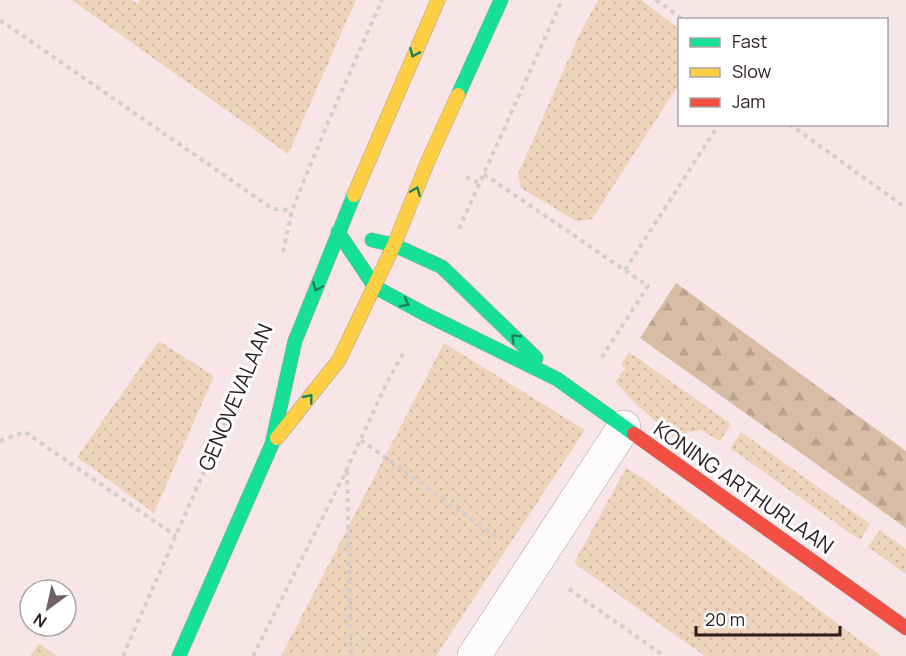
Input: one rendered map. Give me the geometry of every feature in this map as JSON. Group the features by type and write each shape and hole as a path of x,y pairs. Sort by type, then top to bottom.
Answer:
{"main road":[{"name":"GENOVEVALAAN","path":"179,656 272,444 295,341 376,140 438,0"},
{"name":"GENOVEVALAAN","path":"272,444 339,360 394,245 428,161 501,0"},
{"name":"KONING ARTHURLAAN","path":"338,232 394,245 442,267 557,379"},
{"name":"KONING ARTHURLAAN","path":"338,232 375,287 557,379 906,628"}],"street":[{"path":"474,656 624,427"}],"path":[{"path":"282,253 292,210 382,0"},
{"path":"656,0 681,18"},
{"path":"0,21 273,209 292,210"},
{"path":"625,270 718,126"},
{"path":"792,126 906,208"},
{"path":"484,174 648,286 578,393"},
{"name":"GENOVEVALAAN","path":"123,656 238,394"},
{"path":"0,441 25,432 176,536"},
{"path":"361,440 664,656"},
{"path":"347,469 351,656"}],"shaded area":[{"path":"72,0 132,0 137,4 140,0 356,0 288,154"},
{"path":"598,0 641,0 678,28 678,86 592,219 576,221 521,188 518,174 581,31"},
{"path":"159,341 214,376 154,513 77,457"},
{"path":"444,343 585,430 436,656 281,656"},
{"path":"629,352 731,424 720,441 701,430 672,436 639,407 615,382 625,368 621,364"},
{"path":"741,432 870,524 860,540 730,448"},
{"path":"626,468 644,479 881,656 705,656 574,563"},
{"path":"880,530 906,549 906,574 868,547"},
{"path":"39,644 57,656 30,656"}],"green space":[{"path":"676,283 906,451 906,528 640,338"}],"traffic: fast":[{"path":"458,95 501,0"},
{"path":"179,656 272,444 295,341 354,195"},
{"path":"338,232 375,287 557,379 634,434"},
{"path":"372,240 394,245 442,267 536,358"}],"traffic: slow":[{"path":"354,195 438,0"},
{"path":"277,438 339,360 394,245 458,95"}],"traffic: jam":[{"path":"634,434 906,628"}]}
